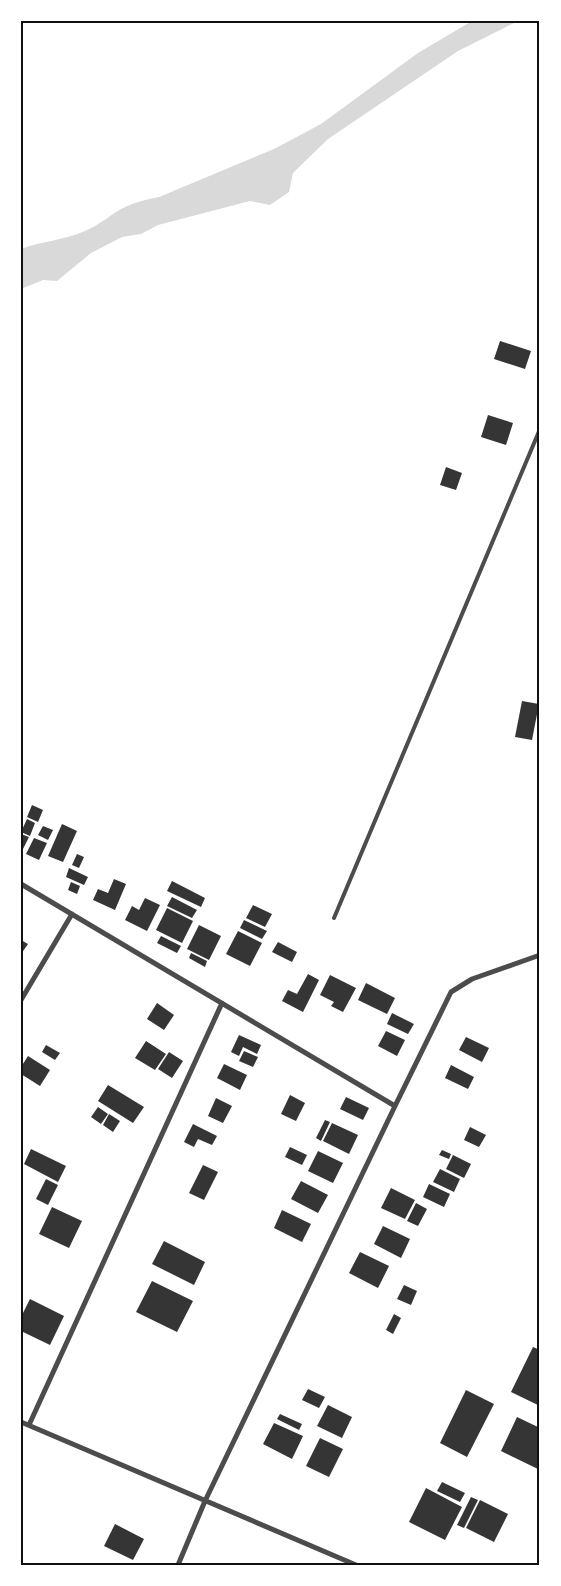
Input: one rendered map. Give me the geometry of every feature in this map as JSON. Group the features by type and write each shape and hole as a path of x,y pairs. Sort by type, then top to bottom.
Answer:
{"street":[{"path":"21,884 395,1106"},
{"path":"21,1000 72,914"},
{"path":"178,1565 206,1501 395,1106 452,992 472,979 540,955"},
{"path":"29,1425 222,1004"},
{"path":"21,1422 356,1565"}],"lane":[{"path":"334,918 540,429"}],"shaded area":[{"path":"472,21 518,21 458,51 328,139 293,173 289,192 270,205 250,201 158,225 141,234 122,237 91,253 57,281 43,280 21,289 21,249 61,239 90,229 125,207 159,197 274,149 321,124 418,53"}],"building":[{"path":"500,341 531,351 525,369 494,359"},
{"path":"488,415 513,423 506,445 481,437"},
{"path":"446,467 462,473 456,490 440,485"},
{"path":"522,701 539,704 532,740 515,737"},
{"path":"32,805 43,810 38,822 27,817"},
{"path":"27,819 35,823 30,836 21,832"},
{"path":"62,824 77,831 63,862 48,856"},
{"path":"43,826 53,830 48,840 38,835"},
{"path":"21,834 29,837 23,849 21,848"},
{"path":"34,838 47,843 39,860 26,854"},
{"path":"77,854 84,857 79,868 72,865"},
{"path":"69,868 88,877 84,885 66,877"},
{"path":"114,879 126,884 115,910 93,900 98,889 108,893"},
{"path":"172,881 205,898 201,907 167,891"},
{"path":"71,882 80,886 77,894 68,890"},
{"path":"172,897 197,910 192,918 167,906"},
{"path":"145,898 160,905 147,931 125,920 132,906 139,910"},
{"path":"253,905 272,914 265,927 246,918"},
{"path":"167,908 193,921 182,943 156,930"},
{"path":"244,920 267,931 262,939 240,928"},
{"path":"199,925 221,936 209,960 187,949"},
{"path":"238,931 262,943 250,966 226,954"},
{"path":"161,936 181,946 177,953 157,943"},
{"path":"21,940 28,944 21,954"},
{"path":"278,942 297,952 292,962 272,952"},
{"path":"191,953 207,961 205,967 189,958"},
{"path":"308,974 319,980 303,1012 282,1001 288,990 297,994"},
{"path":"330,975 356,988 343,1012 331,1006 334,1002 320,995"},
{"path":"366,983 395,998 387,1014 358,1000"},
{"path":"157,1003 174,1015 164,1030 147,1019"},
{"path":"392,1013 414,1024 408,1034 387,1024"},
{"path":"386,1031 405,1040 397,1056 378,1046"},
{"path":"239,1035 261,1045 257,1054 243,1047 239,1056 231,1052"},
{"path":"466,1037 489,1048 482,1062 459,1050"},
{"path":"146,1041 166,1054 155,1070 135,1058"},
{"path":"46,1045 60,1053 55,1060 42,1052"},
{"path":"244,1051 258,1057 253,1067 239,1061"},
{"path":"169,1052 183,1061 172,1078 158,1069"},
{"path":"28,1056 50,1070 40,1086 21,1074 21,1067"},
{"path":"224,1064 247,1075 240,1090 217,1078"},
{"path":"451,1065 474,1077 468,1089 445,1078"},
{"path":"108,1085 144,1107 133,1123 98,1101"},
{"path":"290,1095 305,1103 296,1121 281,1114"},
{"path":"346,1097 369,1108 363,1120 340,1109"},
{"path":"216,1098 232,1106 223,1123 208,1116"},
{"path":"98,1107 108,1114 101,1124 91,1117"},
{"path":"109,1114 120,1121 113,1132 103,1125"},
{"path":"325,1120 330,1122 321,1141 316,1138"},
{"path":"332,1123 358,1135 349,1154 323,1141"},
{"path":"193,1124 217,1136 212,1145 198,1139 194,1147 184,1142"},
{"path":"470,1127 486,1135 479,1147 464,1140"},
{"path":"290,1147 307,1155 302,1165 285,1157"},
{"path":"31,1149 66,1166 58,1182 24,1164"},
{"path":"442,1150 451,1154 449,1159 439,1155"},
{"path":"318,1151 343,1163 333,1183 308,1171"},
{"path":"453,1155 471,1164 464,1178 446,1169"},
{"path":"203,1165 218,1172 204,1200 189,1193"},
{"path":"440,1169 460,1179 454,1192 433,1182"},
{"path":"46,1179 58,1185 48,1205 36,1199"},
{"path":"301,1181 328,1195 318,1213 291,1199"},
{"path":"429,1184 450,1194 444,1207 423,1197"},
{"path":"391,1188 415,1200 405,1219 381,1208"},
{"path":"416,1203 427,1209 418,1226 407,1221"},
{"path":"52,1207 82,1221 69,1248 39,1234"},
{"path":"282,1210 311,1224 302,1242 274,1228"},
{"path":"383,1226 410,1239 401,1258 374,1244"},
{"path":"164,1241 205,1262 194,1285 152,1264"},
{"path":"360,1252 389,1266 378,1288 349,1273"},
{"path":"152,1281 193,1301 177,1332 136,1312"},
{"path":"404,1285 417,1291 411,1305 397,1299"},
{"path":"30,1299 64,1316 50,1345 21,1331 21,1317"},
{"path":"394,1314 401,1318 393,1334 386,1330"},
{"path":"533,1347 540,1350 540,1406 511,1392"},
{"path":"308,1389 325,1397 319,1408 302,1400"},
{"path":"466,1390 494,1404 467,1457 440,1443"},
{"path":"328,1405 352,1417 342,1438 317,1426"},
{"path":"280,1414 302,1424 299,1430 277,1419"},
{"path":"517,1417 540,1428 540,1470 501,1451"},
{"path":"274,1423 303,1436 292,1459 263,1444"},
{"path":"320,1438 343,1449 329,1477 306,1466"},
{"path":"442,1482 465,1493 460,1502 437,1491"},
{"path":"426,1488 462,1507 445,1540 409,1522"},
{"path":"471,1497 478,1500 464,1528 457,1525"},
{"path":"480,1500 508,1514 494,1542 466,1528"},
{"path":"115,1524 144,1539 133,1560 104,1546"}]}
